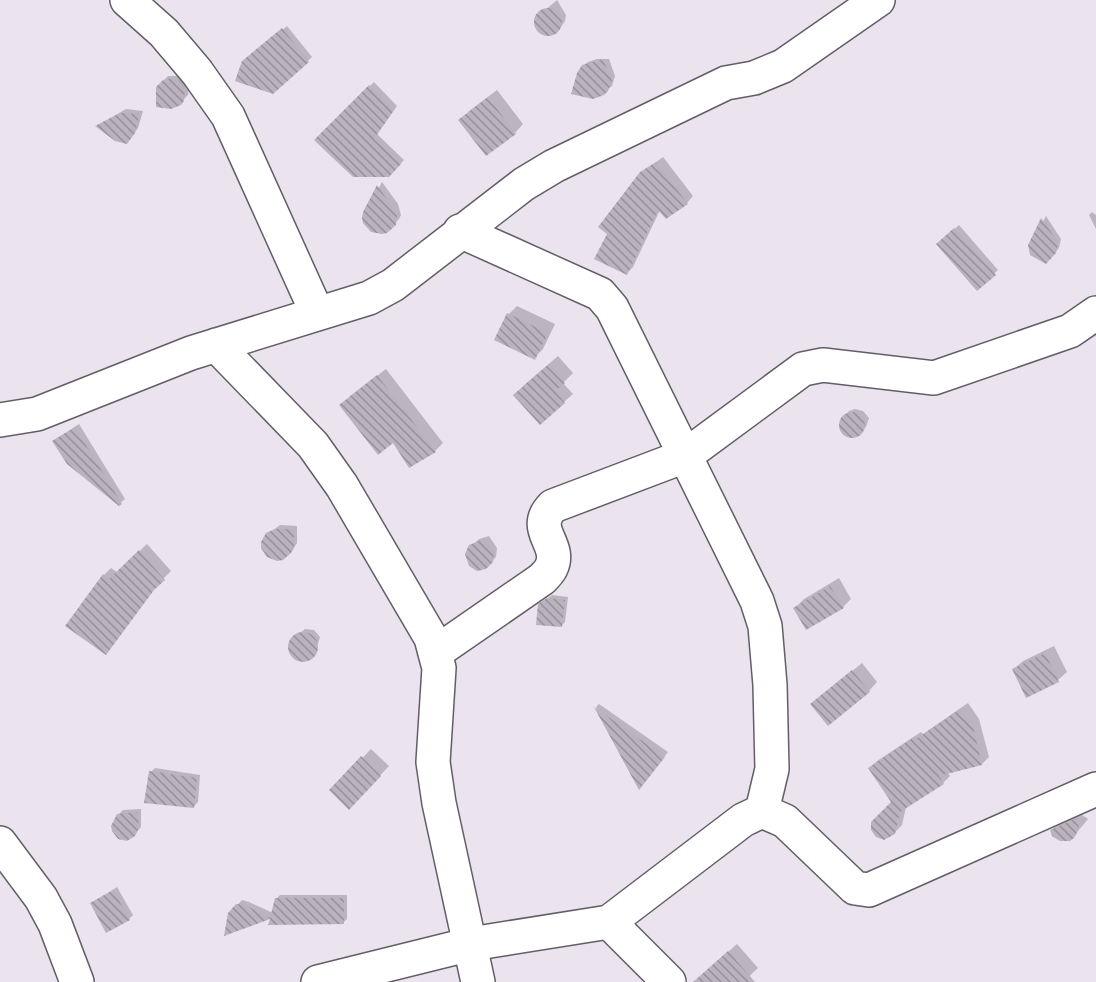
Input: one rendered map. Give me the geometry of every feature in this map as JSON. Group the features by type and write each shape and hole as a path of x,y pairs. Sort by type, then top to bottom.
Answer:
{"street":[{"path":"127,0 164,33 197,72 228,116 317,313"},
{"path":"0,420 36,414 216,345 369,298 393,285 460,231 524,184 554,166 726,83 754,78 783,66 878,0"},
{"path":"460,231 600,294 612,308 757,601 765,626 770,685 772,769 762,811"},
{"path":"435,653 542,579 552,567 554,554 543,524 546,514 554,506 685,456 803,369 823,365 934,378 1070,331 1096,313"},
{"path":"216,345 312,445 342,486 431,639 438,668 433,762 439,803 478,982"},
{"path":"318,982 471,944 609,922 743,820 762,811 785,821 855,888 869,890 1096,789"},
{"path":"0,843 46,907 55,924 77,982"},
{"path":"609,922 669,982"}],"building":[{"path":"548,8 558,12 562,22 558,32 548,36 538,32 534,22 538,12"},
{"path":"282,28 309,62 273,94 235,81 242,61"},
{"path":"603,59 612,81 608,91 593,99 571,94 577,73 582,65"},
{"path":"172,78 180,81 185,87 184,101 181,105 171,109 156,107 156,87 163,80"},
{"path":"369,85 394,110 374,139 401,164 389,177 353,177 314,140"},
{"path":"488,97 516,134 486,156 458,120"},
{"path":"120,113 140,114 135,133 127,144 115,141 95,126"},
{"path":"656,162 688,204 666,219 658,210 627,275 594,259 607,234 598,227 640,172"},
{"path":"377,185 397,214 396,225 387,233 382,234 371,232 363,223 362,218"},
{"path":"1041,218 1058,244 1056,253 1046,264 1030,255 1028,245"},
{"path":"954,228 996,275 977,291 936,244"},
{"path":"507,313 548,333 535,360 494,340"},
{"path":"549,364 565,383 555,391 565,403 540,425 513,395"},
{"path":"377,375 436,452 409,468 393,443 378,455 339,405"},
{"path":"852,412 861,416 865,425 861,434 852,438 843,434 839,425 843,416"},
{"path":"75,427 122,504 119,506 67,464 52,441"},
{"path":"275,529 294,529 294,548 283,560 277,561 267,557 261,548 261,542 266,533"},
{"path":"484,539 494,552 493,562 486,569 477,571 469,566 465,554 469,545"},
{"path":"139,550 165,580 154,590 106,655 65,626 103,574 109,579"},
{"path":"830,586 844,608 806,630 793,608"},
{"path":"547,598 565,600 562,627 536,625 538,604"},
{"path":"303,632 313,637 318,647 313,657 303,662 293,657 288,647 293,637"},
{"path":"1045,653 1059,682 1026,698 1012,669"},
{"path":"852,670 870,692 828,726 810,704"},
{"path":"594,707 665,757 639,790"},
{"path":"960,709 973,727 982,765 939,776 944,784 900,812 895,834 884,840 876,837 871,830 871,822 891,802 868,768 914,737 915,740"},
{"path":"361,756 381,776 349,810 329,790"},
{"path":"149,771 197,778 194,808 144,803"},
{"path":"137,812 139,828 135,836 127,841 118,839 111,826 117,814"},
{"path":"1077,818 1079,829 1070,841 1060,841 1052,836 1050,830"},
{"path":"113,890 130,920 106,933 90,903"},
{"path":"275,898 344,898 344,924 268,925 270,919 224,936 228,913 236,904 245,905 270,918"},
{"path":"728,951 755,982 693,982"}]}
